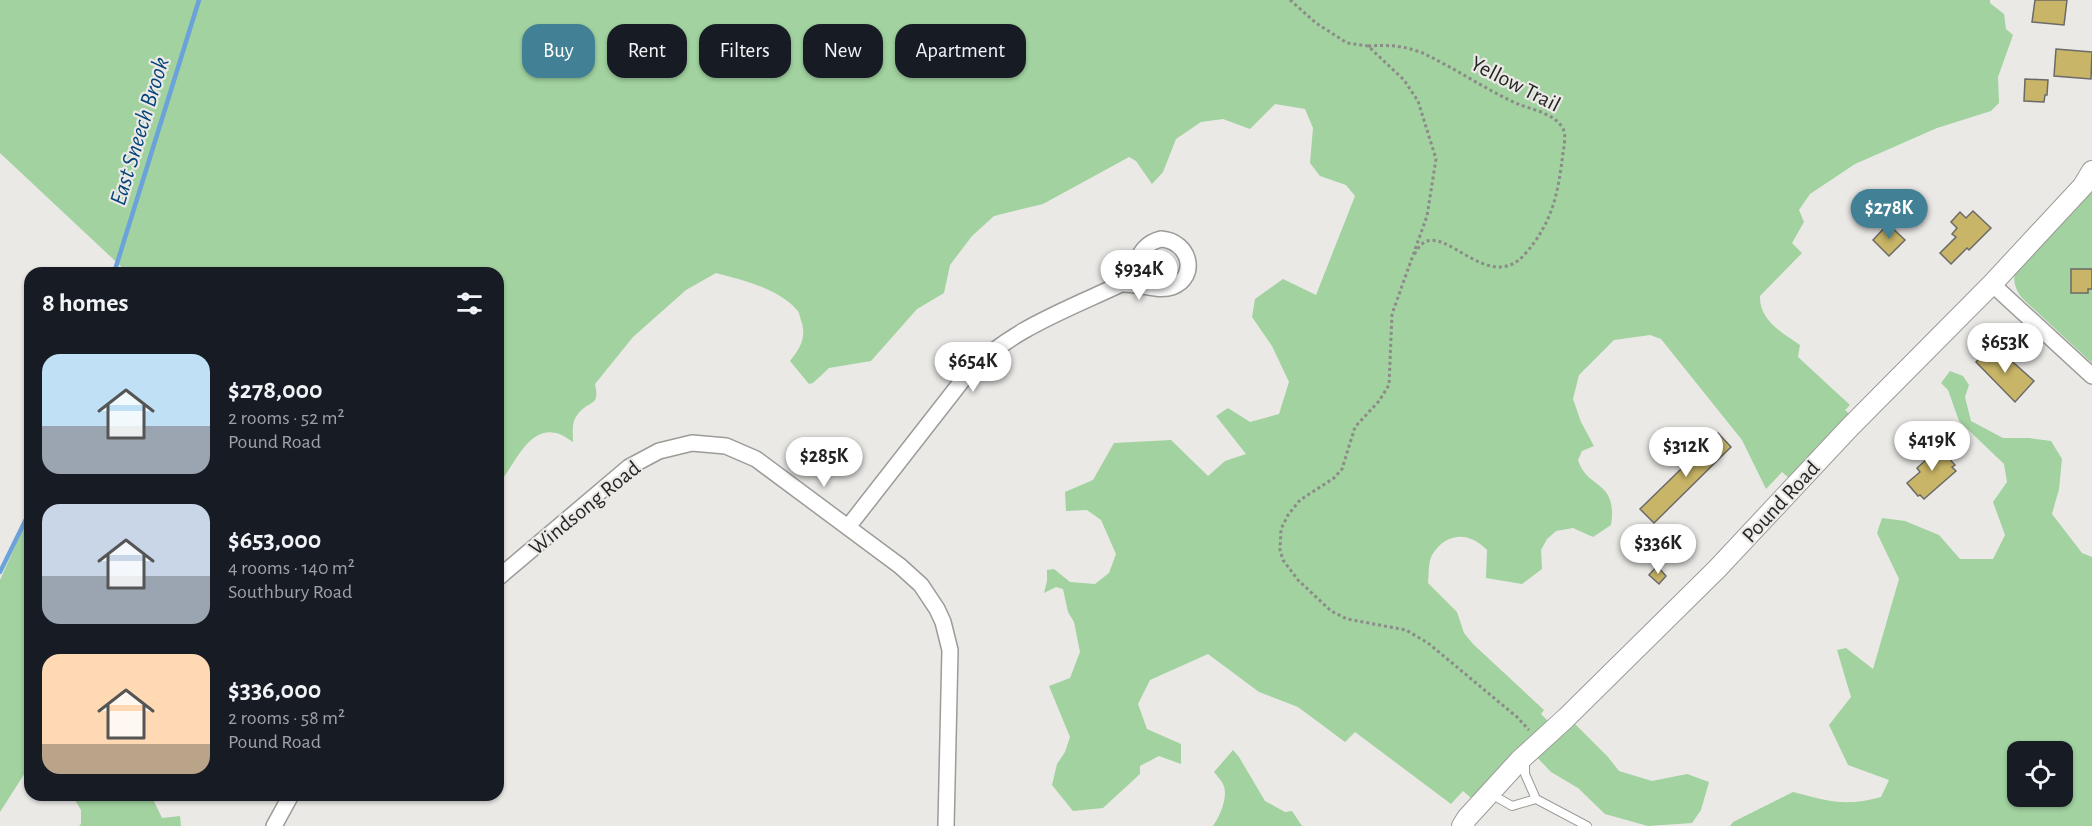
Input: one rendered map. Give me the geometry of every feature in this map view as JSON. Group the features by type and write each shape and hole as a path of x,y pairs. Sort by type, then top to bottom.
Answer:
{"street":[{"name":"Pound Road","path":"1462,826 1532,749 1717,569 1850,427 1992,284 2084,186 2092,171"},
{"path":"848,527 965,377 985,356 1020,332 1120,284 1130,275 1141,252 1153,241 1161,238 1176,242 1187,255 1187,272 1177,285 1161,289 1133,283 1120,284"},
{"path":"1992,284 2092,376"},
{"name":"Windsong Road","path":"504,573 629,467 644,458 675,446 709,443 741,452 770,467 900,566 921,585 937,609 943,622 951,664 946,826"},
{"path":"274,826 288,801"}],"lane":[{"path":"1532,749 1525,774 1536,799 1587,826"},
{"path":"1490,793 1512,806 1536,799"}],"path":[{"path":"1290,0 1316,23 1347,43 1368,46 1404,80 1418,101 1436,159 1427,216 1392,314 1389,385 1379,401 1355,427 1342,469 1335,478 1300,500 1288,515 1281,529 1280,550 1283,560 1298,580 1331,612 1347,619 1406,630 1428,643 1517,717 1532,749"},
{"name":"Yellow Trail","path":"1368,46 1394,44 1420,51 1518,104 1554,118 1564,128 1565,140 1558,193 1545,226 1524,255 1508,267 1498,268 1474,260 1447,244 1428,241 1421,244 1410,260"}],"green space":[{"path":"0,0 1990,0 1990,3 2004,14 2006,29 2013,35 1998,77 1999,103 1991,111 1937,128 1855,164 1810,194 1799,210 1804,222 1792,243 1802,253 1760,296 1761,305 1767,319 1800,345 1798,357 1850,405 1845,410 1855,419 1796,484 1782,472 1766,489 1742,440 1661,339 1650,335 1614,340 1579,375 1573,399 1581,422 1594,446 1582,451 1578,460 1582,470 1606,492 1612,510 1611,525 1593,537 1573,528 1556,531 1547,539 1541,550 1542,569 1522,584 1486,578 1487,550 1465,537 1451,538 1438,547 1432,555 1428,583 1457,612 1464,633 1473,644 1544,710 1541,714 1553,726 1568,717 1619,771 1652,781 1687,774 1709,782 1701,810 1692,823 1648,826 1605,814 1578,788 1551,772 1531,751 1476,802 1463,791 1451,804 1355,732 1345,742 1298,707 1259,692 1208,654 1150,680 1138,704 1147,729 1181,744 1181,764 1159,756 1140,766 1140,774 1103,808 1073,811 1052,785 1057,764 1065,752 1070,737 1049,686 1070,678 1080,652 1074,622 1068,612 1063,589 1056,587 1044,593 1047,570 1054,569 1070,582 1095,584 1109,573 1116,554 1101,520 1087,510 1066,511 1065,492 1093,480 1114,443 1171,440 1208,476 1225,461 1246,454 1216,416 1228,408 1250,422 1279,414 1289,382 1272,346 1252,317 1255,299 1283,279 1316,295 1355,196 1346,185 1320,176 1310,163 1313,128 1305,109 1275,104 1250,129 1223,119 1201,122 1176,139 1163,172 1152,184 1136,161 1129,157 1043,204 994,216 972,236 950,265 944,293 917,309 871,361 829,368 813,383 809,384 790,361 803,339 802,323 797,310 770,290 716,273 686,290 633,337 595,384 595,400 582,409 574,420 573,442 556,433 537,436 522,450 504,477 504,267 122,267 0,153"},
{"path":"2092,188 2092,269 2071,270 2072,293 2087,293 2088,289 2092,289 2092,363 2022,298 2014,279 2017,267"},
{"path":"1950,371 1963,376 1969,385 1965,397 1971,421 2003,438 2051,441 2062,459 2059,489 2052,514 2082,553 2092,557 2092,826 1730,826 1733,822 1793,792 1837,802 1857,802 1881,797 1889,780 1848,765 1829,725 1851,697 1837,650 1846,648 1873,669 1899,579 1877,533 1882,518 1905,521 1939,535 1960,559 1993,559 2005,535 1993,502 2007,482 2004,464 1959,421 1948,390 1941,383"},
{"path":"24,526 24,774 0,812 0,580"},
{"path":"1233,750 1265,801 1285,812 1292,811 1302,826 1213,826 1221,811 1225,794 1223,784 1214,772"},
{"path":"76,801 154,801 162,818 180,816 181,826 79,826 81,810"}],"building":[{"path":"2035,0 2067,0 2064,25 2032,22"},
{"path":"2056,49 2092,52 2091,79 2054,76"},
{"path":"2025,79 2048,80 2044,102 2024,101"},
{"path":"1973,211 1991,228 1951,264 1940,253 1956,237 1952,234 1957,228 1951,222 1960,212 1966,218"},
{"path":"1888,224 1905,240 1889,256 1873,240"},
{"path":"2071,269 2092,269 2092,289 2088,289 2088,293 2071,293"},
{"path":"1989,348 2002,360 2006,356 2034,381 2015,402 1976,362"},
{"path":"1718,433 1731,447 1654,523 1640,509"},
{"path":"1936,444 1955,465 1952,467 1956,471 1924,499 1918,496 1907,483 1920,472 1917,468 1927,459 1923,455"},
{"path":"1657,566 1666,576 1659,584 1649,575"}],"waterway":[{"name":"East Sneech Brook","path":"116,267 199,0"},
{"name":"East Sneech Brook","path":"0,572 24,523"}]}
